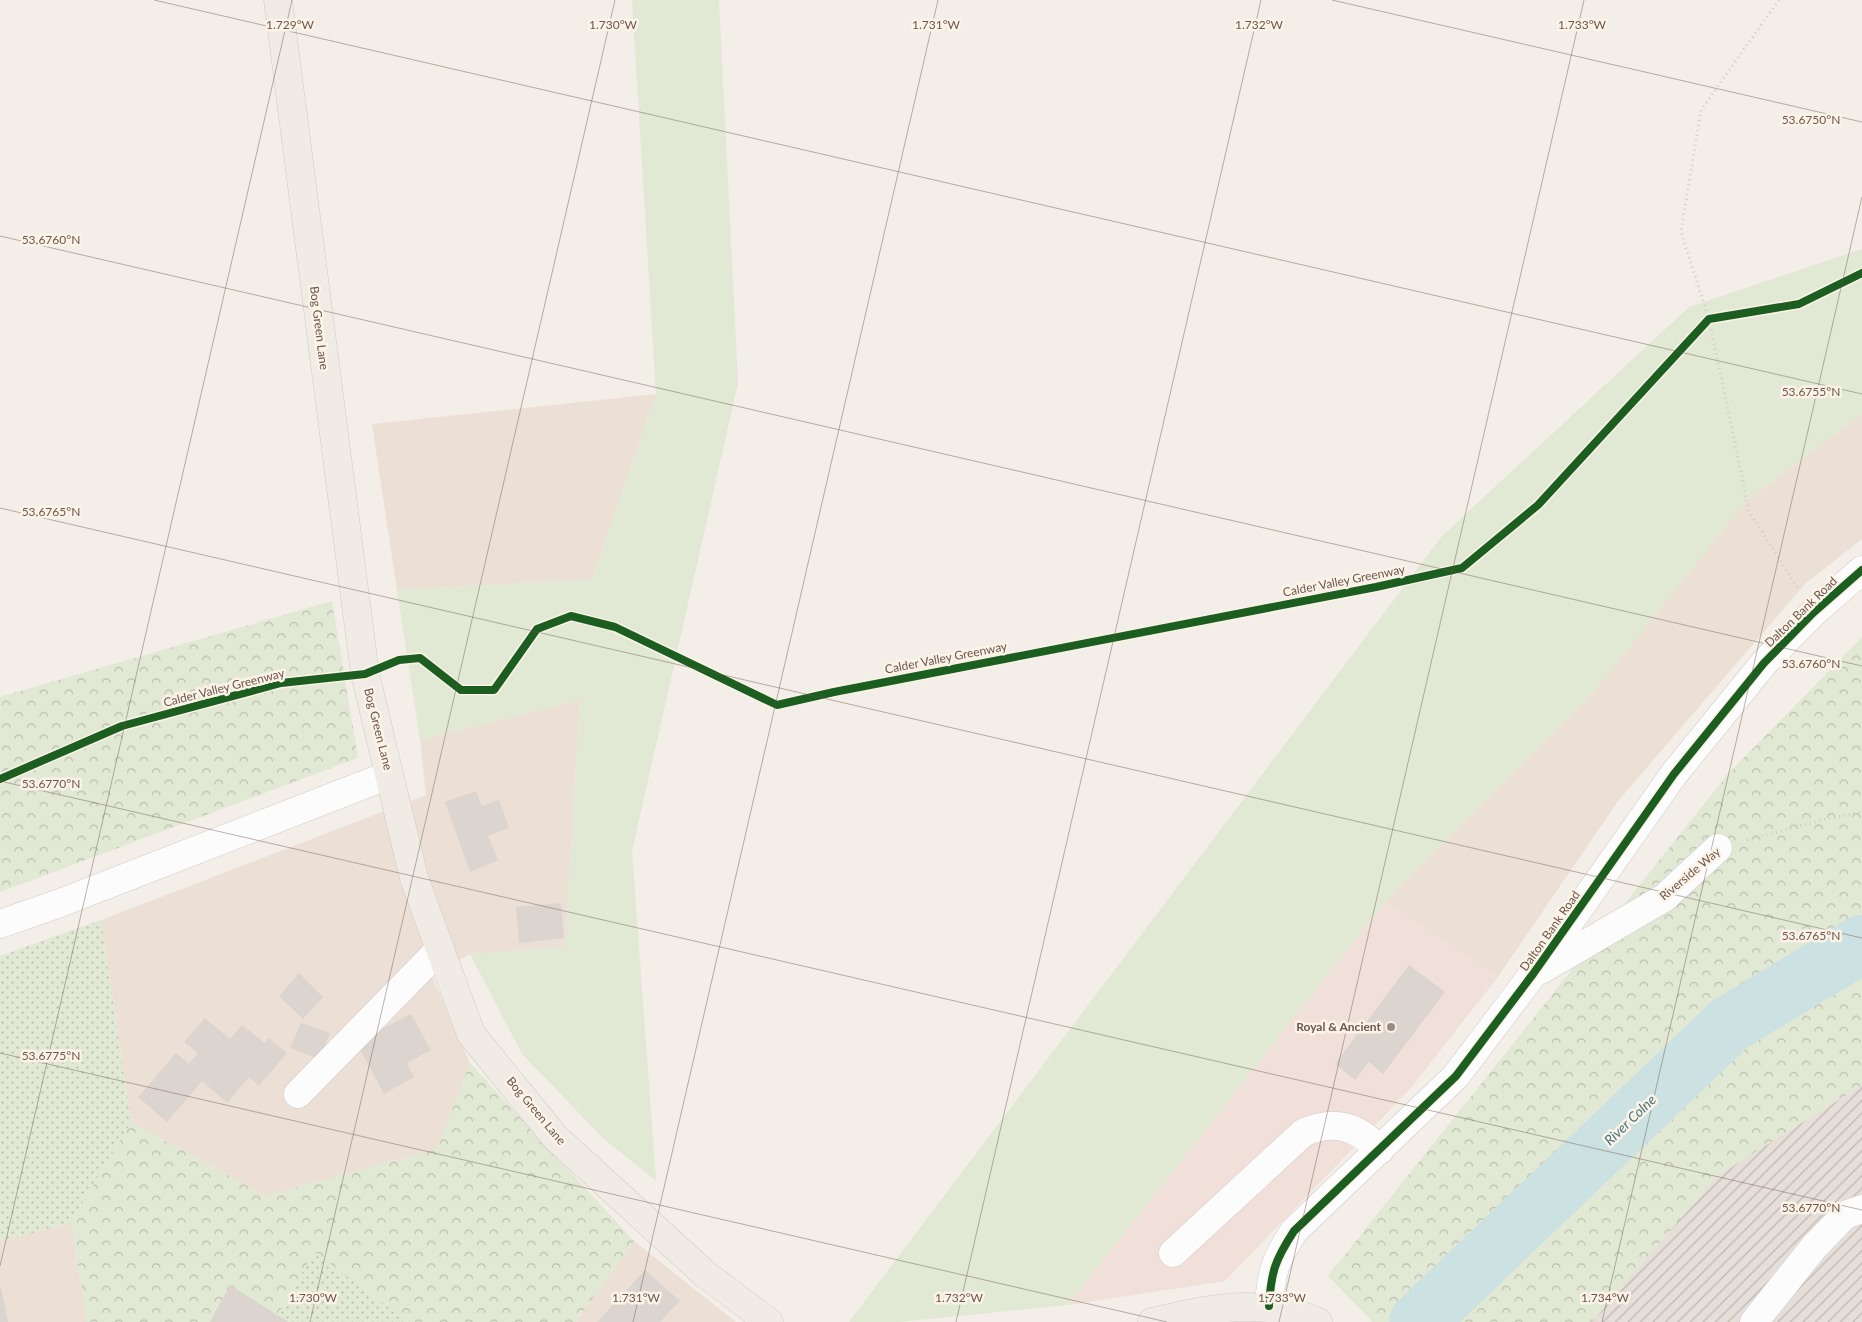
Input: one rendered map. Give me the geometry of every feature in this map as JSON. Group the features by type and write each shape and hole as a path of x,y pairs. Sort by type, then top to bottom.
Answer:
{"main road":[{"name":"Bog Green Lane","path":"278,0 364,674 414,878 471,1034 555,1137 705,1274 769,1322"},
{"path":"1152,1322 1181,1318 1215,1309 1269,1306 1298,1313 1318,1322"}],"street":[{"name":"Dalton Bank Road","path":"1269,1306 1271,1275 1280,1252 1294,1231 1456,1076 1533,974 1674,774 1764,663 1813,613 1862,570"},
{"path":"0,924 60,903 389,775"},
{"name":"Riverside Way","path":"1533,974 1664,898 1718,848"},
{"path":"298,1094 440,949"},
{"path":"1173,1253 1304,1133 1323,1126 1356,1129 1370,1139 1380,1150"},
{"path":"1754,1322 1814,1247 1845,1215 1862,1209"}],"path":[{"path":"1780,0 1701,110 1681,232 1709,319 1750,511 1813,613"},
{"path":"1703,326 1709,319 1718,317"}],"shaded area":[{"path":"656,394 592,579 397,590 372,424"},
{"path":"1862,414 1862,539 1805,584 1618,801 1498,977 1385,902 1590,697 1745,503"},
{"path":"580,700 565,947 470,954 432,976 470,1063 437,1149 266,1196 131,1122 101,920 426,795 420,740"},
{"path":"1385,902 1498,977 1409,1090 1225,1281 1068,1305"},
{"path":"1862,1085 1862,1322 1592,1322 1717,1176"},
{"path":"71,1222 87,1322 0,1322 0,1242"},
{"path":"634,1241 736,1322 576,1322"}],"green space":[{"path":"632,0 719,0 738,383 632,851 656,1181 604,1139 522,1054 470,954 565,947 580,700 420,740 397,590 592,579 656,394"},
{"path":"1862,249 1862,414 1745,503 1590,697 1385,902 1068,1305 900,1322 849,1322 1442,536 1689,307"},
{"path":"332,601 358,758 0,892 0,697"},
{"path":"1862,637 1862,1085 1717,1176 1592,1322 1373,1322 1328,1276 1728,774"},
{"path":"101,920 131,1122 71,1222 0,1242 0,956"},
{"path":"470,1063 634,1241 576,1322 408,1322 314,1252 274,1322 87,1322 71,1222 131,1122 266,1196 437,1149"},
{"path":"314,1252 408,1322 274,1322"}],"building":[{"path":"476,791 482,806 499,800 509,828 488,836 498,860 470,872 445,802"},
{"path":"561,903 564,938 519,943 516,907"},
{"name":"Royal & Ancient","path":"1409,965 1445,992 1383,1074 1369,1062 1355,1080 1335,1064"},
{"path":"299,973 323,997 303,1019 279,996"},
{"path":"411,1014 431,1050 407,1063 414,1077 384,1094 356,1042"},
{"path":"205,1018 230,1039 242,1025 265,1043 269,1038 287,1053 259,1086 249,1077 227,1103 202,1081 167,1122 138,1097 176,1053 189,1064 198,1053 184,1042"},
{"path":"301,1023 330,1033 319,1059 290,1048"},
{"path":"645,1270 680,1301 660,1322 597,1322"},
{"path":"230,1285 288,1322 210,1322"},
{"path":"1,1287 8,1322 0,1322"}],"waterway":[{"name":"River Colne","path":"1418,1322 1730,1024 1862,944"}],"cycle path":[{"name":"Calder Valley Greenway","path":"0,779 122,726 281,683 365,674 399,660 420,658 461,690 494,690 537,629 571,616 615,627 777,705 834,692 1376,587 1462,568 1538,505 1709,319 1799,304 1862,273"},
{"path":"1269,1306 1275,1267 1282,1250 1294,1231 1456,1076 1533,974 1674,774 1764,663 1813,613 1862,570"}],"place":[{"name":"Royal & Ancient","path":"1391,1027"}]}
